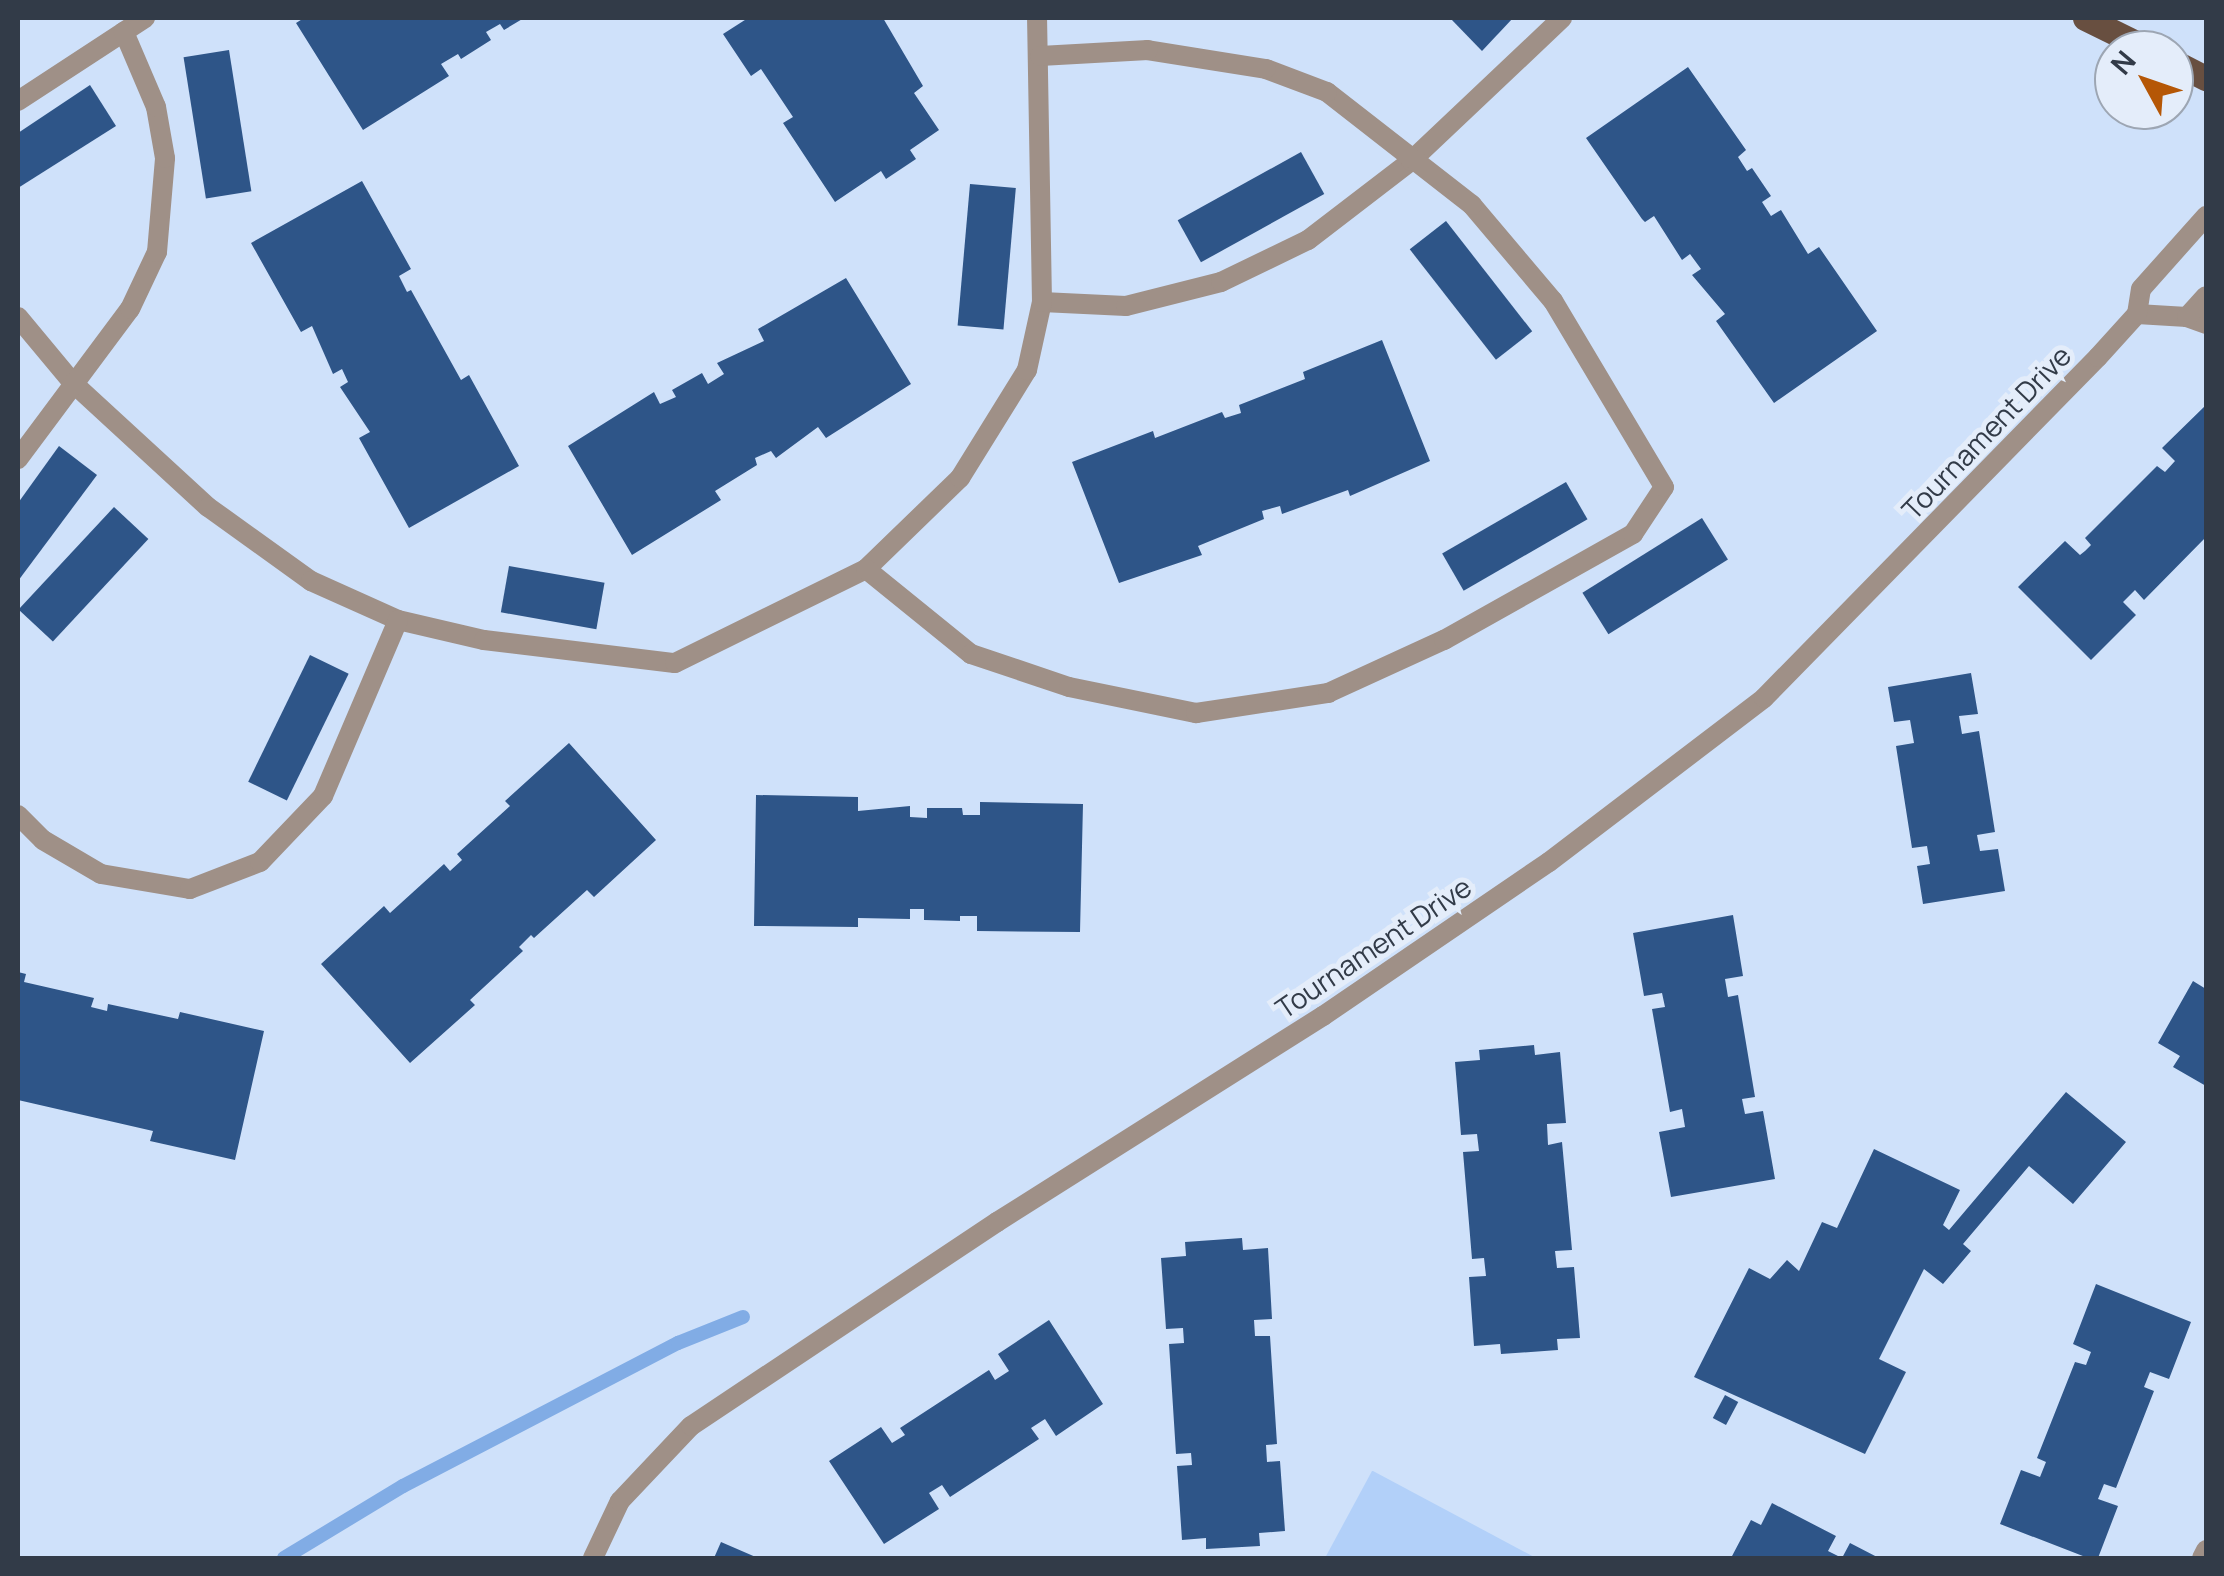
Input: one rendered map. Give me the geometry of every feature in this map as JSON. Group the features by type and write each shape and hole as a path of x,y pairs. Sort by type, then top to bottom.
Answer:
{"main road":[{"path":"2086,18 2110,30"}],"street":[{"path":"18,101 145,18"},
{"path":"18,317 73,384 208,507 312,581 398,620 484,640 674,663 866,569 960,478 1027,370 1042,302 1040,56 1036,18"},
{"path":"1042,302 1126,306 1221,282 1308,240 1411,161 1562,18"},
{"path":"18,459 130,308 157,252 165,158 156,106 124,32"},
{"path":"866,569 971,654 1069,687 1196,714 1328,693 1444,640 1632,534 1664,486 1553,302 1472,205 1411,161 1328,92 1266,70 1148,50 1040,56"},
{"name":"Tournament Drive","path":"593,1558 620,1501 691,1426 997,1222 1322,1016 1550,862 1764,698 2137,314 2141,289 2206,216"},
{"path":"2137,314 2197,320 2206,296"},
{"path":"18,815 43,840 101,874 190,889 260,862 323,796 398,620"},
{"path":"2202,1558 2206,1550"}],"shaded area":[{"path":"1373,1471 1536,1558 1325,1558"}],"building":[{"path":"304,18 524,18 504,30 500,24 486,32 491,40 461,59 458,54 441,64 449,76 363,130 296,23"},
{"path":"748,18 883,18 923,86 914,93 939,130 910,150 916,159 886,179 881,171 835,202 783,123 793,117 761,69 751,76 723,34"},
{"path":"1450,18 1513,18 1482,51"},
{"path":"229,50 251,191 206,198 184,57"},
{"path":"1688,67 1746,150 1738,157 1747,171 1752,168 1771,196 1762,202 1771,216 1781,210 1808,254 1819,247 1877,331 1774,403 1716,321 1725,314 1692,275 1701,269 1690,254 1682,260 1654,216 1645,222 1642,219 1586,138"},
{"path":"90,85 116,126 18,188 18,133"},
{"path":"1301,152 1324,194 1201,262 1178,220"},
{"path":"362,181 411,269 399,276 407,292 411,290 461,380 469,375 519,466 409,528 359,438 370,432 340,387 348,382 342,369 333,374 312,326 301,332 251,243"},
{"path":"970,184 1016,188 1003,329 958,325"},
{"path":"1446,221 1532,331 1496,360 1410,249"},
{"path":"846,278 911,384 826,438 818,427 776,458 771,451 755,458 757,465 715,491 721,500 632,555 568,446 654,392 660,404 676,397 672,390 702,373 708,384 724,374 717,363 764,341 758,329"},
{"path":"1382,340 1430,461 1350,496 1348,490 1282,514 1280,506 1262,511 1264,519 1198,546 1202,555 1119,583 1072,462 1153,431 1155,438 1222,412 1225,418 1241,413 1239,405 1305,379 1303,372"},
{"path":"2206,405 2206,537 2144,600 2135,590 2123,602 2136,615 2091,660 2018,587 2065,541 2080,555 2085,551 2091,545 2085,538 2157,466 2165,472 2175,461 2162,448"},
{"path":"59,446 97,475 18,581 18,503"},
{"path":"1566,482 1588,519 1464,591 1442,554"},
{"path":"114,507 148,539 53,641 19,609"},
{"path":"1702,518 1728,560 1608,634 1582,593"},
{"path":"509,566 605,583 596,629 501,612"},
{"path":"310,655 349,674 287,801 248,782"},
{"path":"1971,673 1978,714 1959,716 1962,734 1979,731 1995,832 1977,835 1980,851 1998,849 2005,891 1923,904 1917,866 1930,864 1927,846 1912,848 1896,746 1914,743 1910,720 1894,722 1888,687"},
{"path":"569,743 656,840 594,897 587,890 534,938 531,935 519,947 523,951 470,1000 475,1005 410,1063 321,964 384,906 390,913 444,864 450,871 462,860 457,854 510,806 505,801"},
{"path":"756,795 858,797 858,811 910,806 910,817 927,818 927,808 962,808 963,815 980,815 980,802 1083,804 1080,932 977,931 977,916 960,916 960,921 924,920 924,909 910,909 910,919 858,918 858,927 754,926"},
{"path":"1733,915 1743,976 1725,979 1728,997 1738,995 1755,1097 1742,1099 1745,1114 1763,1111 1775,1179 1671,1197 1659,1132 1685,1127 1682,1109 1670,1112 1652,1009 1665,1007 1662,993 1644,996 1633,933"},
{"path":"18,972 26,974 24,982 94,998 91,1007 107,1011 108,1004 178,1019 180,1012 264,1031 235,1160 150,1141 153,1131 18,1100"},
{"path":"2193,981 2206,989 2206,1086 2173,1067 2180,1056 2158,1043"},
{"path":"1534,1045 1535,1055 1560,1052 1566,1123 1547,1124 1548,1145 1562,1142 1572,1250 1555,1251 1557,1268 1574,1267 1580,1338 1557,1339 1558,1350 1501,1354 1500,1344 1474,1346 1469,1277 1486,1276 1484,1258 1472,1259 1463,1152 1479,1151 1477,1134 1461,1135 1455,1062 1480,1060 1479,1050"},
{"path":"2066,1092 2126,1142 2073,1204 2029,1166 1963,1244 1971,1251 1943,1284 1924,1269 1879,1359 1906,1372 1865,1454 1694,1377 1749,1268 1770,1279 1787,1260 1799,1271 1822,1222 1837,1228 1874,1149 1960,1190 1943,1225 1949,1230"},
{"path":"1242,1238 1243,1250 1268,1248 1272,1319 1254,1320 1255,1336 1270,1336 1277,1444 1266,1445 1267,1462 1280,1461 1285,1531 1259,1533 1260,1546 1206,1549 1206,1538 1182,1540 1177,1466 1192,1465 1191,1453 1176,1454 1169,1344 1184,1343 1183,1328 1166,1329 1161,1258 1186,1256 1185,1242"},
{"path":"2096,1284 2191,1322 2169,1379 2150,1372 2144,1387 2154,1391 2116,1488 2104,1484 2098,1499 2118,1506 2098,1558 2088,1558 2000,1524 2021,1470 2040,1477 2046,1462 2037,1458 2075,1362 2086,1365 2091,1352 2073,1344"},
{"path":"1049,1320 1103,1404 1056,1436 1045,1419 1031,1428 1039,1439 950,1497 942,1485 929,1493 939,1509 884,1544 829,1461 881,1427 892,1443 905,1435 900,1428 989,1370 995,1380 1009,1371 998,1354"},
{"path":"1725,1395 1738,1402 1726,1425 1713,1418"},
{"path":"1772,1503 1836,1536 1828,1551 1842,1558 1731,1558 1751,1520 1761,1525"},
{"path":"721,1542 758,1558 714,1558"},
{"path":"1850,1543 1879,1558 1842,1558"}],"waterway":[{"path":"284,1558 403,1486 678,1343 743,1317"}]}
